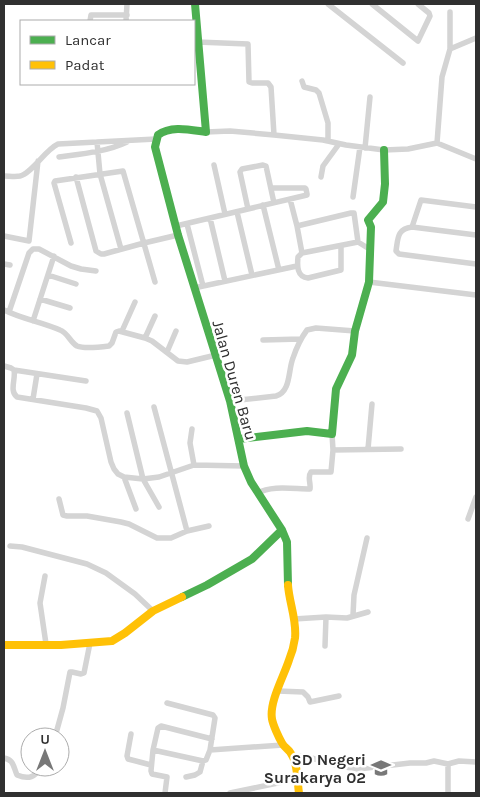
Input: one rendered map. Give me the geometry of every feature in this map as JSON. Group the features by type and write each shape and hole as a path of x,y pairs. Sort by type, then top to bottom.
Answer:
{"street":[{"path":"90,20 93,15 126,18 127,4"},
{"path":"195,4 206,132"},
{"path":"328,4 403,64"},
{"path":"372,4 418,41 430,16 418,4"},
{"path":"437,143 442,77 450,49 450,12"},
{"path":"450,49 476,38"},
{"path":"197,42 248,44 249,82 268,83 270,87 274,135"},
{"path":"302,81 304,87 316,90 319,93 328,123 328,141"},
{"path":"353,197 370,97"},
{"path":"4,176 22,175 51,148 58,144 156,139 159,134 173,129 274,135 384,150 416,148 437,143 476,159"},
{"name":"Jalan Duren Baru","path":"156,139 155,147 178,236 230,401 244,466 251,482 282,530 287,542 287,578 295,636 290,658 272,709 272,719 283,744 293,758 299,793"},
{"path":"59,157 97,151 131,140"},
{"path":"97,142 100,174 121,249"},
{"path":"321,177 323,166 339,144"},
{"path":"258,493 270,489 310,490 309,476 311,472 331,472 336,388 352,355 355,331 369,282 371,227 368,220 371,214 383,202 384,150"},
{"path":"4,236 29,241 38,161"},
{"path":"214,166 225,214"},
{"path":"248,209 240,170 266,166 274,203"},
{"path":"71,243 55,181 123,171 155,282"},
{"path":"76,177 98,253 104,254 144,242 178,236"},
{"path":"176,226 307,195 305,188 271,188"},
{"path":"290,199 302,253"},
{"path":"412,227 421,200 476,207"},
{"path":"263,205 279,270"},
{"path":"237,212 252,275"},
{"path":"297,226 353,213 355,214 358,242"},
{"path":"210,218 225,281"},
{"path":"187,224 203,286"},
{"path":"476,235 412,227 405,228 399,234 396,251 398,253 476,264"},
{"path":"341,246 342,268 340,270 304,278 300,275 297,266 298,257 302,253 358,242 371,250"},
{"path":"96,271 76,268 39,249 33,249 6,311 62,331 79,347 109,346 116,332 122,331 155,343 173,358 182,362 216,355"},
{"path":"33,321 54,256"},
{"path":"194,288 297,266"},
{"path":"48,275 76,284"},
{"path":"369,282 476,295"},
{"path":"40,299 70,308"},
{"path":"122,331 135,302"},
{"path":"145,338 154,316"},
{"path":"230,401 281,394 288,380 292,359 306,332 310,329 355,331"},
{"path":"167,352 176,331"},
{"path":"263,340 302,340"},
{"path":"4,366 14,370 86,381"},
{"path":"14,370 13,392 18,397 97,411 101,418 111,462 118,474 124,477 143,479 159,476 191,465 244,466"},
{"path":"33,399 37,374"},
{"path":"368,449 372,404"},
{"path":"154,407 186,531"},
{"path":"127,413 143,479 159,507"},
{"path":"191,465 190,443 192,429"},
{"path":"239,439 307,431 332,434"},
{"path":"333,450 401,449"},
{"path":"124,477 136,509"},
{"path":"468,519 476,497"},
{"path":"59,499 63,515 87,516 121,522 157,538 171,538 186,531 208,526"},
{"path":"4,645 26,646 112,641 163,605 207,585 252,559 282,530"},
{"path":"353,615 354,595 367,538"},
{"path":"10,546 22,547 87,564 106,573 153,611"},
{"path":"45,576 40,603 46,644"},
{"path":"294,619 326,616 347,618 368,612"},
{"path":"325,646 326,616"},
{"path":"58,727 70,672 84,673 90,643"},
{"path":"278,691 303,692 310,702 338,696"},
{"path":"167,703 213,715 215,718 210,750 206,760 203,762 200,772 186,777"},
{"path":"165,793 167,777 152,774 151,771 158,728 161,726 212,739"},
{"path":"132,734 128,759 151,765"},
{"path":"210,750 283,744"},
{"path":"153,750 203,762"},
{"path":"293,758 298,756 308,757 339,766 358,768 410,763 434,762 448,764 459,761 476,762"},
{"path":"4,758 12,761 17,775 20,776"},
{"path":"448,764 448,793"},
{"path":"230,793 297,779"}],"traffic: fast":[{"path":"195,4 206,132 181,129 169,130 158,135 155,147 178,235 230,401 244,466 251,482 282,530 287,542 288,585"},
{"path":"239,439 307,431 332,434 336,389 352,355 355,331 369,282 371,227 368,220 383,202 385,184 384,150"},
{"path":"182,597 252,559 282,530"}],"traffic: slow":[{"path":"288,585 295,625 295,638 291,655 275,697 272,719 281,741 293,756 299,793"},
{"path":"4,645 61,645 112,641 153,611 182,597"}],"place":[{"name":"SD Negeri Surakarya 02","path":"381,768"}]}
